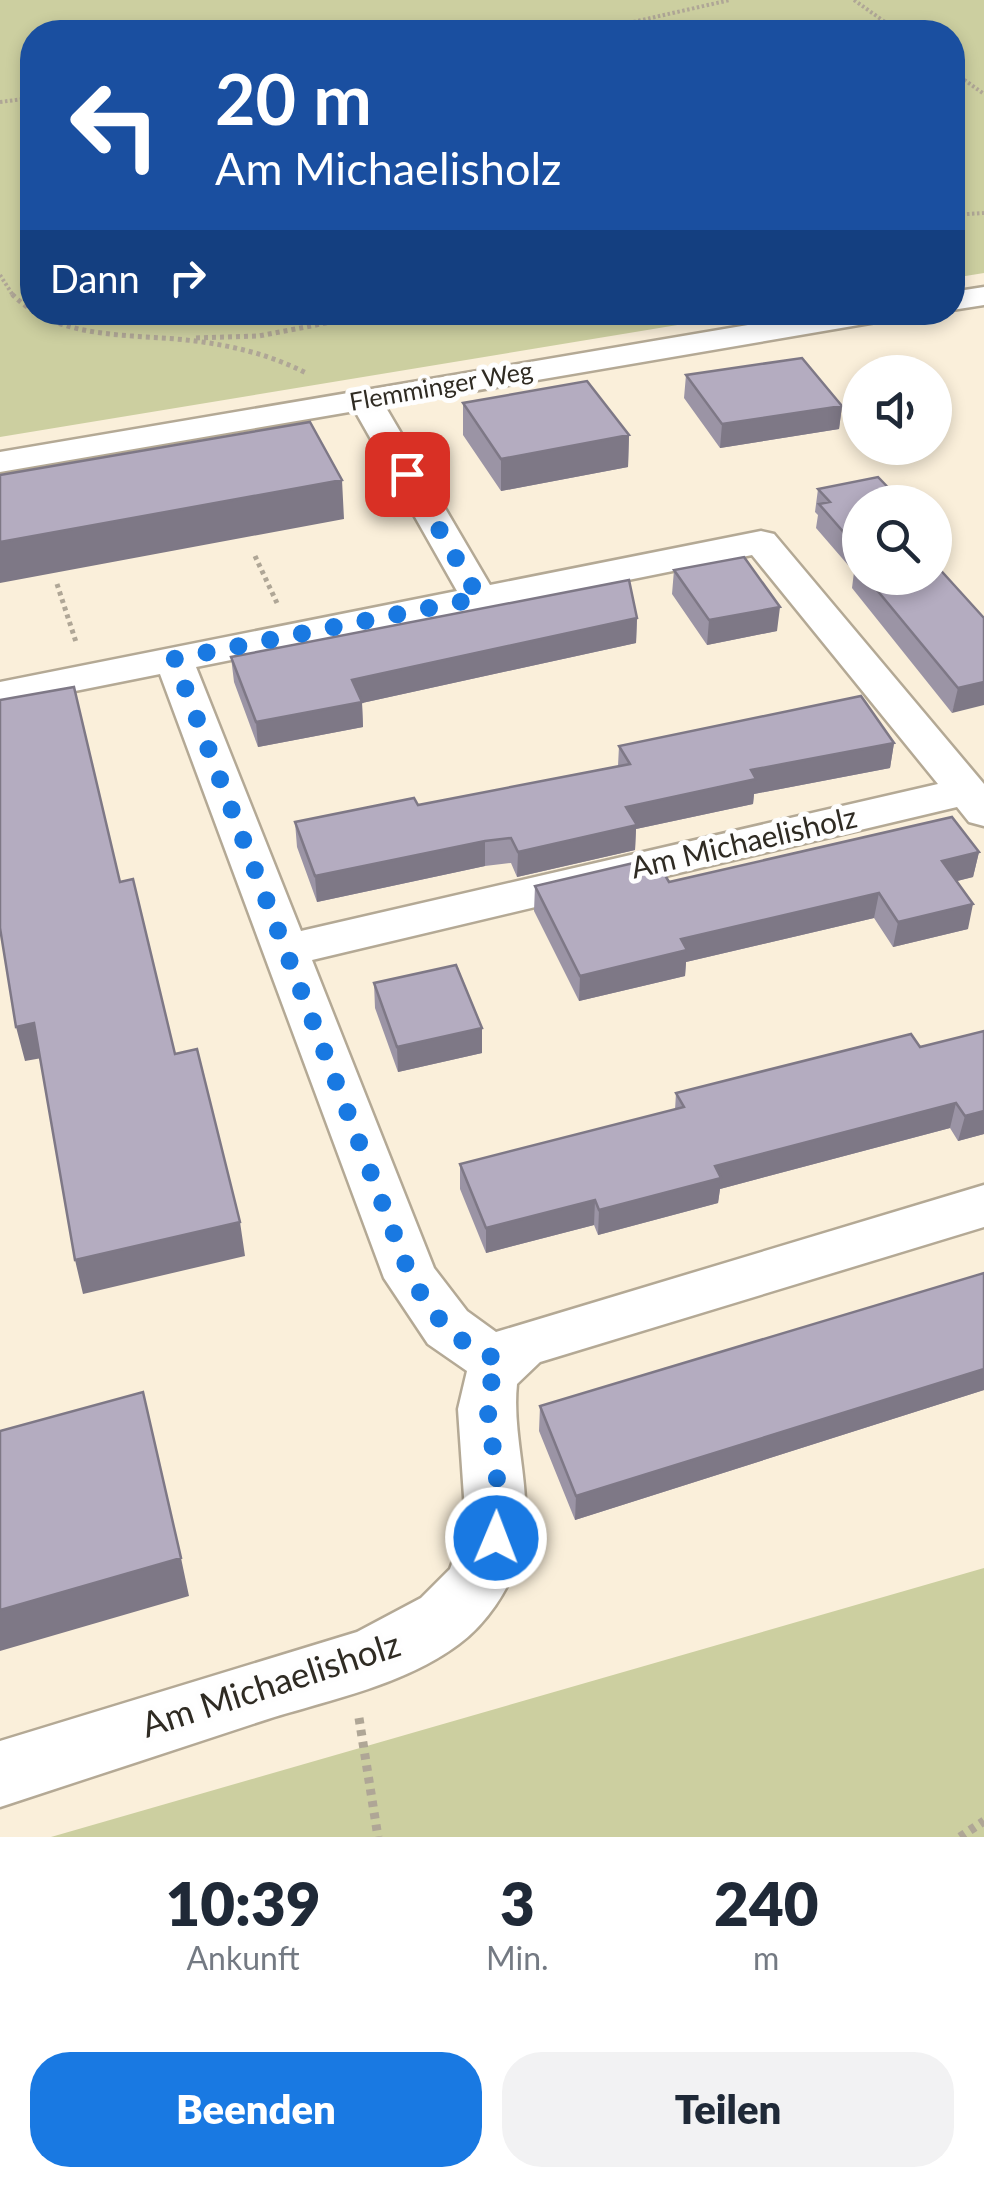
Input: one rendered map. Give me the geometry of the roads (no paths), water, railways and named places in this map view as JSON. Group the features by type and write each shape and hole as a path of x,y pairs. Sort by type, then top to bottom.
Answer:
{"street":[{"name":"Flemminger Weg","path":"0,462 805,325"},
{"path":"364,399 479,598"},
{"name":"Am Michaelisholz","path":"0,694 761,542 976,801 287,950"},
{"path":"174,659 411,1278 443,1328 466,1346 499,1360 524,1344 984,1206"},
{"name":"Am Michaelisholz","path":"0,1774 350,1663 408,1642 444,1618 487,1566 496,1538 498,1493 486,1428 488,1387 499,1360"}]}
